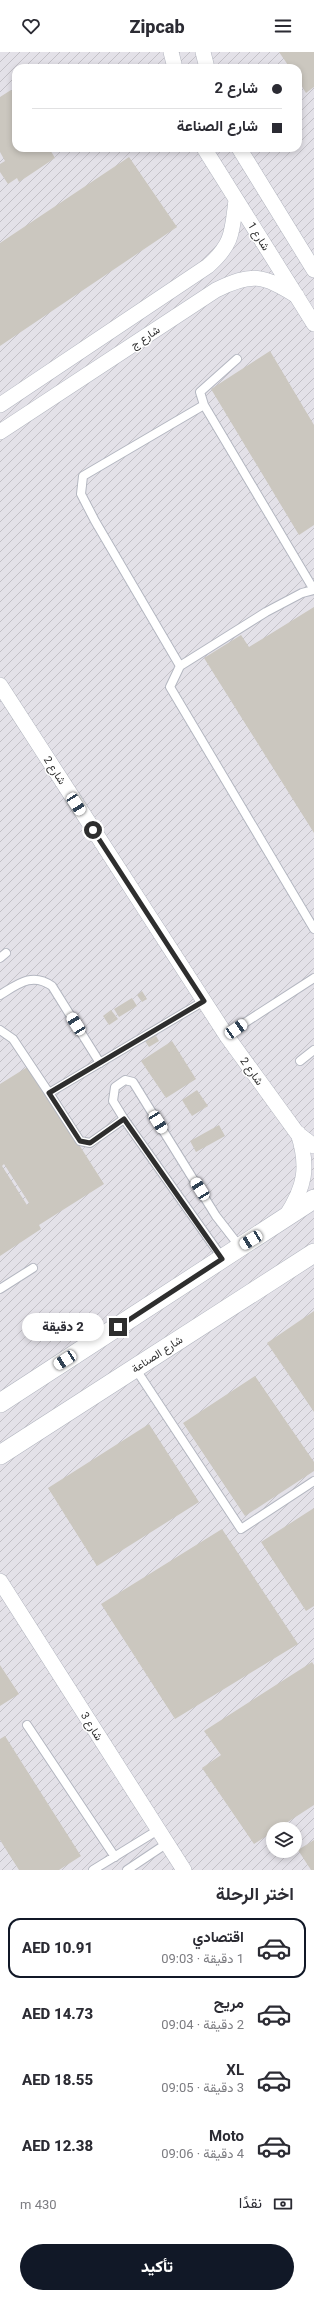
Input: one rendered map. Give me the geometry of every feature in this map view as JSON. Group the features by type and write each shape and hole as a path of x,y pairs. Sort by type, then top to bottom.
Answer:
{"street":[{"path":"171,52 174,64"},
{"path":"203,52 206,64"},
{"name":"شارع 1","path":"206,152 314,324"},
{"path":"241,152 314,270"},
{"path":"0,405 208,266 222,254 229,241 236,200"},
{"name":"شارع ج","path":"0,432 216,290 232,282 247,278 262,278 276,283 297,296"},
{"name":"شارع 2","path":"0,685 226,1035 298,1132 314,1146"},
{"name":"شارع 2","path":"284,1219 301,1189 305,1170 304,1151 298,1132"},
{"path":"0,1403 314,1200"},
{"name":"شارع الصناعة","path":"0,1456 314,1253"},
{"name":"شارع 3","path":"0,1581 166,1844 184,1870"}],"lane":[{"path":"237,360 200,392 204,405 314,590 302,593 266,612 180,666 170,687 314,929"},
{"path":"180,666 95,521 81,494 81,485 83,476 204,405"},
{"path":"226,1035 314,978"},
{"path":"0,995 26,980 42,979 52,986 100,1063"},
{"path":"49,1093 204,1001"},
{"path":"0,1030 13,1039 80,1141 90,1143 124,1119"},
{"path":"300,1061 314,1050"},
{"path":"222,1259 113,1101 116,1087 125,1080 133,1082 216,1216 240,1247"},
{"path":"0,1289 34,1268"},
{"path":"135,1368 241,1529 314,1481"},
{"path":"27,1725 115,1857"},
{"path":"93,1870 158,1830"},
{"path":"127,1870 166,1844"}],"shaded area":[{"path":"0,52 314,52 314,1870 0,1870"}],"building":[{"path":"279,52 314,52 314,87 306,93 302,86 302,64 287,64"},
{"path":"11,90 12,91 12,152 51,152 55,158 19,182 17,178 8,184 0,172 0,164 5,161 0,152 0,97"},
{"path":"129,157 177,227 0,346 0,243"},
{"path":"270,351 314,425 314,525 299,535 211,389"},
{"path":"314,607 314,833 204,658 241,635 249,647"},
{"path":"142,991 147,999 142,1002 137,995"},
{"path":"132,998 137,1006 119,1017 114,1009"},
{"path":"111,1010 118,1019 109,1025 103,1016"},
{"path":"153,1031 159,1041 149,1047 143,1038"},
{"path":"172,1041 196,1079 166,1098 141,1061"},
{"path":"29,1066 104,1184 39,1225 41,1229 0,1256 0,1084","holes":["4,1164 29,1203 27,1205 2,1166"]},
{"path":"197,1090 208,1106 192,1116 182,1100"},
{"path":"219,1125 225,1136 196,1152 190,1141"},
{"path":"314,1311 314,1412 267,1343"},
{"path":"255,1376 314,1462 314,1471 245,1516 183,1423"},
{"path":"149,1424 199,1502 97,1566 48,1488"},
{"path":"314,1508 314,1606 306,1611 261,1542"},
{"path":"222,1529 298,1644 175,1719 101,1604"},
{"path":"312,1662 314,1665 314,1805 288,1822 266,1822 266,1836 254,1844 202,1768 221,1755 204,1731"},
{"path":"0,1665 19,1694 0,1706"},
{"path":"5,1736 81,1856 59,1870 19,1870 0,1840 0,1739"},
{"path":"314,1840 314,1870 311,1870 302,1856 302,1848"}],"route":[{"path":"93,830 204,1001 169,1020 49,1093 80,1141 84,1143 90,1143 124,1119 222,1259 118,1327"}]}
